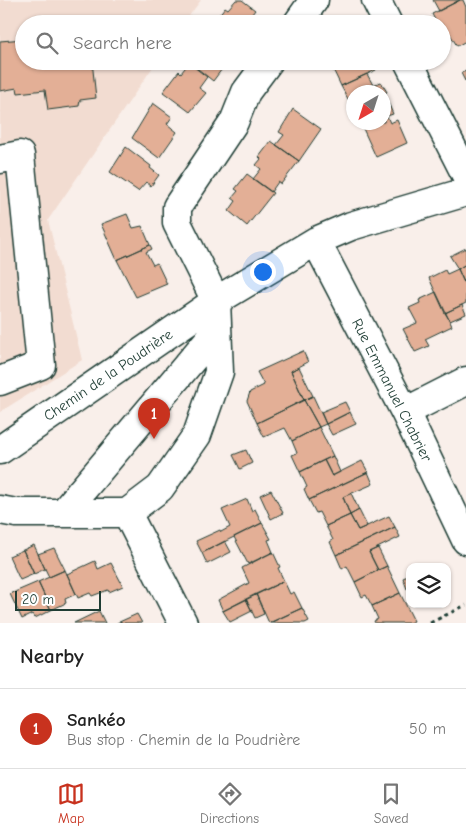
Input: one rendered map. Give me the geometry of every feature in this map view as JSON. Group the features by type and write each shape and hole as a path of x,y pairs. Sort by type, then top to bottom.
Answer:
{"street":[{"path":"303,15 314,0"},
{"path":"376,0 384,15"},
{"path":"0,510 16,513 127,513 160,488 197,435 220,372 216,301 177,223 177,207 234,122 246,92 262,70"},
{"path":"413,70 466,175"},
{"path":"0,159 20,155 41,365 0,381"},
{"name":"Chemin de la Poudrière","path":"0,450 216,301 316,241 352,226 466,192"},
{"name":"Rue Emmanuel Chabrier","path":"316,241 405,412 466,540"},
{"path":"63,513 217,330"},
{"path":"405,412 466,381"},
{"path":"127,513 183,623"}],"path":[{"path":"430,623 466,605"}],"shaded area":[{"path":"0,0 201,0 190,15 15,15 15,70 151,70 48,220 82,360 0,412"}],"building":[{"path":"236,0 242,0 255,10 251,15 219,15 225,7 228,9"},
{"path":"433,0 460,0 439,11"},
{"path":"463,0 466,7 466,41 457,46 451,36 451,15 432,14"},
{"path":"15,40 15,70 93,70 96,98 80,100 79,106 48,110 45,90 18,93 17,88 0,91 0,41"},
{"path":"183,70 198,70 207,77 199,88 206,93 190,112 163,92 179,71 181,73"},
{"path":"199,70 221,70 213,81"},
{"path":"333,70 376,70 341,86"},
{"path":"466,71 466,80 465,81 461,73"},
{"path":"367,74 373,85 346,85 346,95 341,86"},
{"path":"153,103 172,117 167,124 177,132 159,158 132,138"},
{"path":"293,109 321,129 299,161 276,145 284,135 279,132"},
{"path":"397,120 407,143 376,157 364,130 391,130 391,123"},
{"path":"271,141 299,161 281,184 278,182 271,192 253,179 261,169 256,165 261,159 259,157"},
{"path":"126,147 151,166 150,168 159,175 151,186 146,182 138,191 110,172"},
{"path":"247,174 273,193 247,226 229,211 236,201 232,198 238,191 235,189"},
{"path":"127,214 133,228 142,226 150,245 117,260 101,224"},
{"path":"150,245 152,249 146,252 153,265 157,263 167,284 136,297 117,260"},
{"path":"466,248 466,264 458,269 450,256"},
{"path":"466,264 466,287 458,269"},
{"path":"458,269 466,287 466,303 445,313 429,278 445,270 447,274"},
{"path":"436,292 452,326 425,339 429,346 415,352 403,329 417,323 409,308 420,303 419,300"},
{"path":"462,305 466,314 450,321 445,313"},
{"path":"303,351 308,362 291,371 304,400 257,423 247,401 250,392 264,385 257,372"},
{"path":"299,367 313,396 304,400 291,371"},
{"path":"313,396 326,424 319,427 304,400"},
{"path":"304,400 319,427 292,441 285,428 264,437 257,423"},
{"path":"345,402 350,412 326,424 321,412"},
{"path":"350,412 356,424 332,435 326,424"},
{"path":"319,427 333,456 300,472 292,455 297,453 292,441"},
{"path":"246,450 252,463 240,469 233,455"},
{"path":"333,456 340,472 332,476 324,460"},
{"path":"324,460 332,476 362,461 368,472 309,500 304,489 307,487 300,472"},
{"path":"368,472 373,484 343,497 350,515 326,526 319,512 316,513 309,500"},
{"path":"271,490 283,513 271,519 260,495"},
{"path":"351,493 359,510 350,515 343,497"},
{"path":"247,499 252,511 255,509 262,523 202,553 196,541 230,527 222,510"},
{"path":"359,510 367,526 358,530 350,515"},
{"path":"350,515 358,530 389,516 395,527 336,555 330,542 333,540 326,526"},
{"path":"262,523 271,539 268,540 273,552 248,564 234,537"},
{"path":"395,527 400,537 369,552 378,570 355,582 347,566 342,569 336,555"},
{"path":"225,541 231,552 207,564 202,553"},
{"path":"34,545 45,569 34,574 23,550"},
{"path":"54,548 65,570 49,577 38,554"},
{"path":"378,548 387,566 378,570 369,552"},
{"path":"23,550 34,574 20,580 9,556"},
{"path":"273,552 284,581 223,611 218,600 249,583 242,568"},
{"path":"95,561 98,569 111,563 123,586 109,592 108,590 92,596 90,593 78,598 67,574"},
{"path":"387,566 400,593 372,606 366,595 362,597 355,582"},
{"path":"65,570 76,594 65,599 66,603 51,610 38,582"},
{"path":"284,581 290,594 294,592 302,608 269,623 256,594"},
{"path":"38,582 51,610 35,618 32,614 22,619 10,594"},
{"path":"400,593 414,621 409,623 375,623 374,621 378,619 372,606"},
{"path":"256,594 264,614 255,618 246,599"},
{"path":"246,599 252,611 230,622 223,611"},
{"path":"302,608 309,621 305,623 270,623"},
{"path":"99,611 105,623 74,623"},
{"path":"137,614 142,623 117,623"}],"place":[{"name":"Sankéo","path":"154,439"}]}
